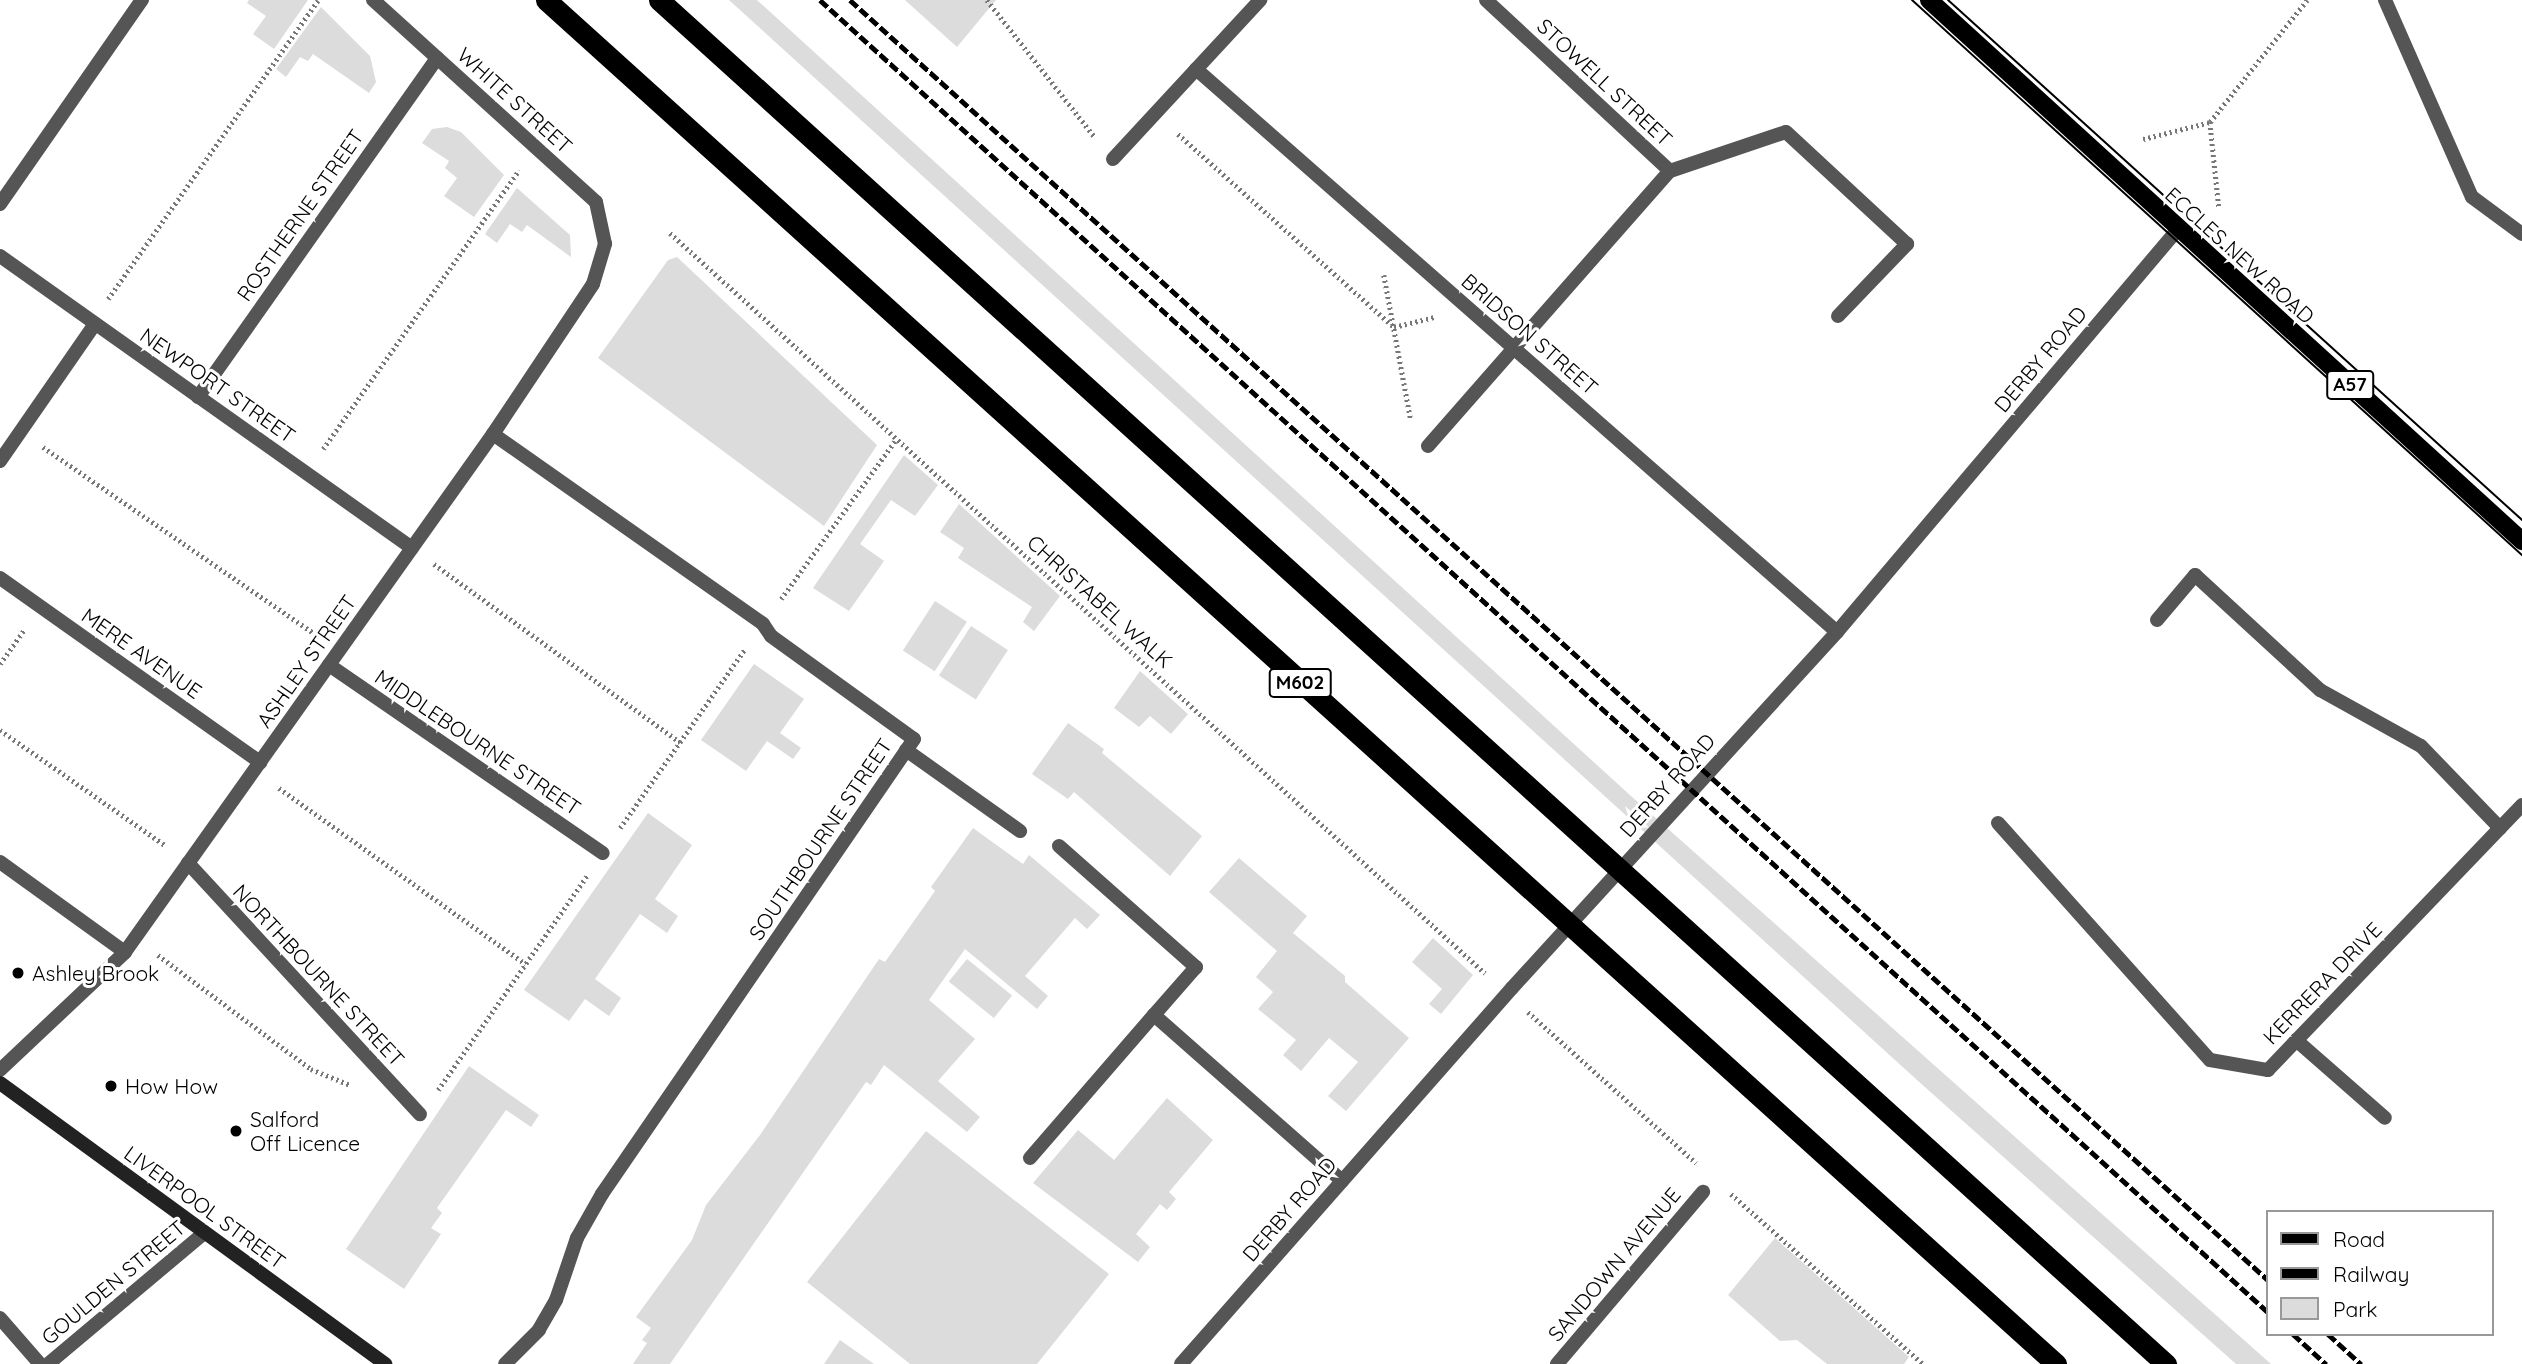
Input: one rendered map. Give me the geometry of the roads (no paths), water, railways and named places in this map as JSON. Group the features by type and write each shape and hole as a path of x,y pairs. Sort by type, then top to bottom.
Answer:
{"highway":[{"name":"M602","path":"546,0 2056,1364"},
{"path":"659,0 2166,1364"}],"main road":[{"name":"ECCLES NEW ROAD","path":"1929,0 2522,541"}],"street":[{"path":"0,204 142,0"},
{"name":"WHITE STREET","path":"373,0 596,202 605,244"},
{"path":"1113,159 1260,0"},
{"name":"STOWELL STREET","path":"1486,0 1670,171 1786,132 1907,244 1838,316"},
{"path":"2385,0 2472,197 2522,234"},
{"name":"ROSTHERNE STREET","path":"198,397 437,58"},
{"name":"BRIDSON STREET","path":"1196,69 1837,632"},
{"path":"1428,446 1670,171"},
{"name":"DERBY ROAD","path":"1181,1364 1510,991 1837,632 2178,229"},
{"name":"ASHLEY STREET","path":"0,1070 125,952 493,434 593,284 605,244"},
{"name":"NEWPORT STREET","path":"0,256 412,548"},
{"path":"0,461 95,324"},
{"name":"SOUTHBOURNE STREET","path":"493,434 763,624 771,636 914,739 602,1194 577,1238 556,1300 539,1330 505,1364"},
{"path":"2157,620 2195,575 2320,690 2421,746 2500,828"},
{"name":"MERE AVENUE","path":"0,578 260,762"},
{"name":"MIDDLEBOURNE STREET","path":"329,665 603,853"},
{"path":"906,750 1020,831"},
{"name":"KERRERA DRIVE","path":"1998,823 2210,1060 2268,1070 2522,805"},
{"path":"1030,1158 1196,968 1059,846"},
{"path":"0,862 125,952"},
{"name":"NORTHBOURNE STREET","path":"188,863 420,1115"},
{"path":"1154,1015 1342,1181"},
{"path":"2296,1040 2385,1118"},
{"name":"LIVERPOOL STREET","path":"0,1083 386,1364"},
{"name":"SANDOWN AVENUE","path":"1557,1364 1703,1192"},
{"name":"GOULDEN STREET","path":"48,1364 204,1233"},
{"path":"0,1318 40,1364"}],"tram line":[{"path":"1912,0 2522,555"},
{"path":"1948,0 2522,520"}],"railway":[{"path":"820,0 2266,1310"},
{"path":"850,0 2266,1278"},
{"path":"2295,1336 2326,1364"},
{"path":"2330,1336 2361,1364"}],"place":[{"name":"Ashley Brook","path":"18,973"},
{"name":"How How","path":"111,1086"},
{"name":"Salford Off Licence","path":"236,1131"}]}
